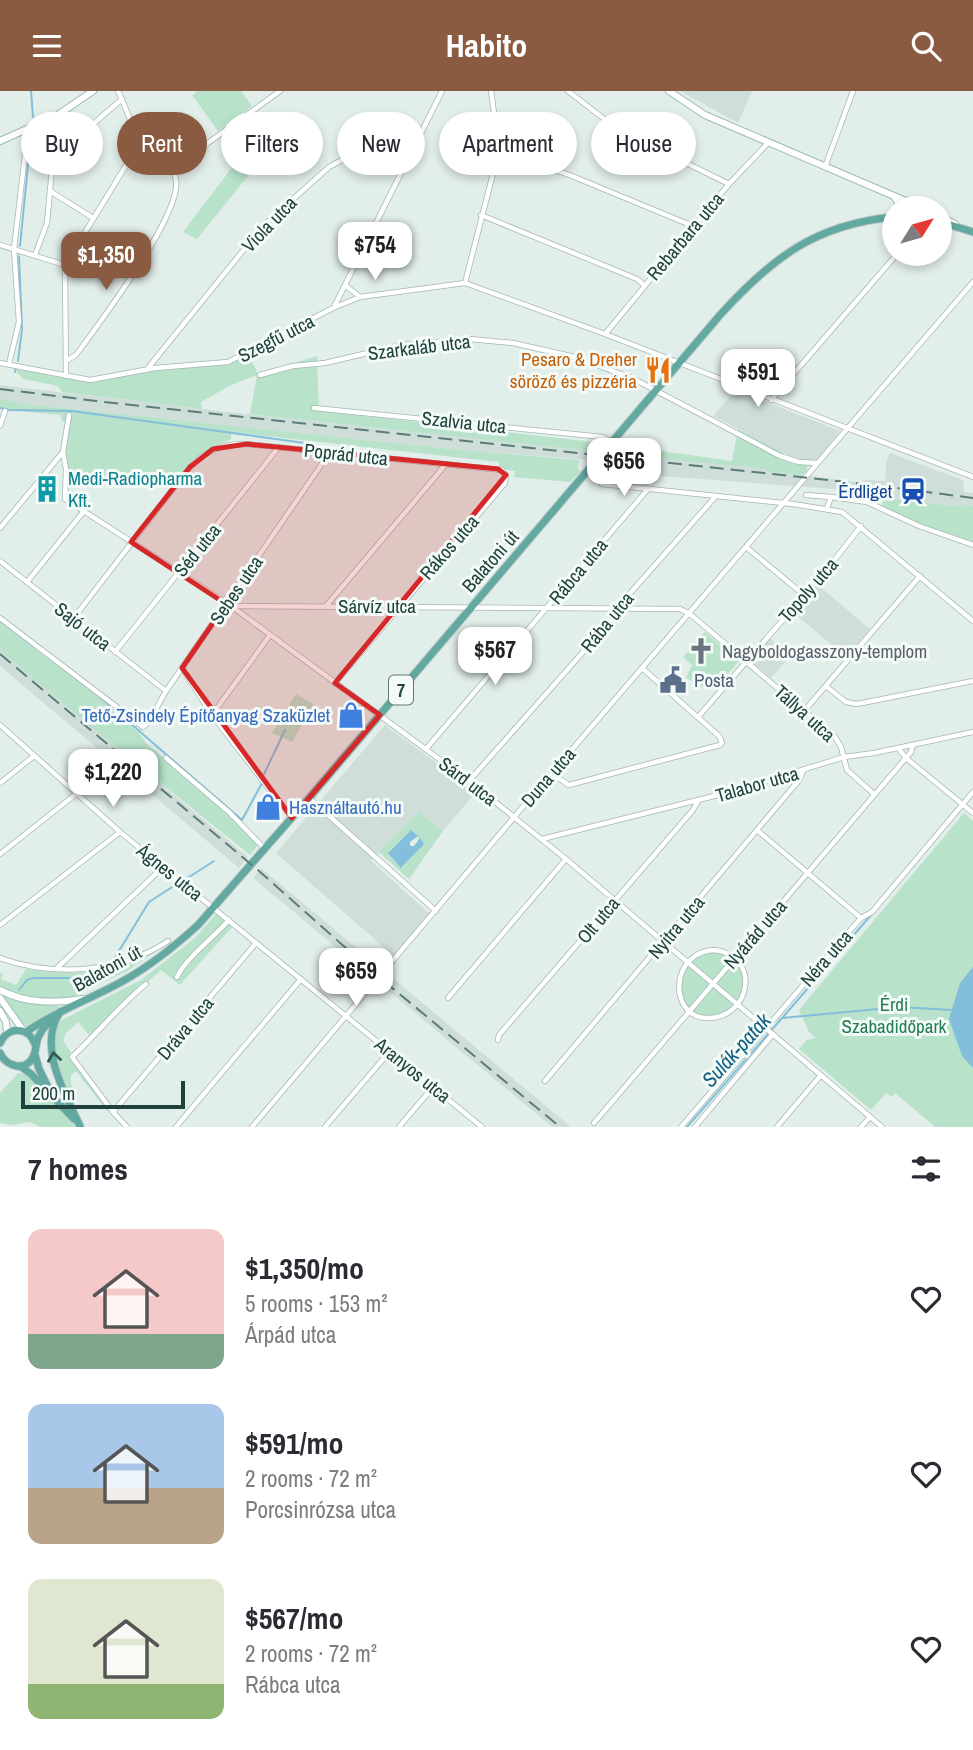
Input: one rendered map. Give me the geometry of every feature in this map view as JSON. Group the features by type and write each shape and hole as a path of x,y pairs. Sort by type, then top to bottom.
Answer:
{"main road":[{"path":"60,112 93,91"},
{"path":"669,91 705,115 891,195"},
{"path":"0,141 21,132"},
{"name":"Balatoni út","path":"24,1031 148,966 177,944 214,908 742,292 790,250 838,227 882,219"},
{"path":"952,223 962,228"},
{"path":"952,225 973,232"},
{"path":"0,990 18,997 45,1002 89,998"},
{"path":"0,998 24,1031 32,1037 39,1069 56,1100"},
{"path":"0,1011 6,1022 7,1033"},
{"path":"60,1012 53,1025 53,1055 62,1088 81,1127"},
{"name":"7","path":"35,1044 43,1029 60,1012"},
{"path":"0,1043 7,1033 14,1030 24,1031"},
{"path":"0,1053 3,1061 20,1066 81,1127"},
{"path":"20,1066 29,1063 34,1055"}],"street":[{"path":"118,91 128,112"},
{"path":"207,143 280,91"},
{"path":"425,124 442,91"},
{"path":"491,91 494,112"},
{"path":"568,91 617,129 729,184"},
{"path":"825,167 853,91"},
{"path":"103,115 122,99"},
{"name":"Rebarbara utca","path":"606,334 729,184 769,142"},
{"name":"Viola utca","path":"148,369 262,226 337,163"},
{"path":"9,364 19,322 14,249 23,175"},
{"path":"35,255 47,223 51,175"},
{"path":"66,376 65,265 120,175"},
{"path":"172,175 176,186"},
{"path":"66,361 76,355 161,228 178,175"},
{"path":"333,308 400,175"},
{"path":"465,283 492,175"},
{"path":"569,175 694,227"},
{"path":"50,191 93,218"},
{"path":"481,215 637,279 644,285"},
{"path":"85,233 138,266"},
{"path":"0,245 65,265"},
{"path":"771,400 887,266"},
{"name":"Duna utca","path":"252,1127 973,282"},
{"name":"Szegfű utca","path":"0,363 81,379 101,379 148,369 228,362 360,297 465,283 606,334 973,477"},
{"path":"345,285 360,297"},
{"name":"Szarkaláb utca","path":"260,375 402,345 477,339 513,343 575,357 657,390 780,456 799,462 817,463"},
{"path":"161,353 164,362 170,367"},
{"name":"Szalvia utca","path":"314,408 604,437 612,442"},
{"path":"0,426 5,411"},
{"path":"0,528 63,452 69,415"},
{"name":"Poprád utca","path":"73,619 190,467 202,456 224,446 247,444 498,469 506,475"},
{"name":"Séd utca","path":"115,652 278,447"},
{"name":"Sárd utca","path":"63,452 66,469 64,498 229,605 515,816 882,1127"},
{"name":"Sebes utca","path":"0,618 143,727 182,668 229,605 330,452"},
{"path":"325,606 446,464"},
{"name":"Rákos utca","path":"335,683 505,483 506,475"},
{"path":"602,484 827,508 842,512 973,621"},
{"name":"Rábca utca","path":"426,749 648,488"},
{"path":"806,495 867,502 937,533 973,545"},
{"name":"Rába utca","path":"469,781 621,609 625,599 716,496"},
{"path":"827,508 831,497"},
{"path":"27,582 84,512"},
{"name":"Topoly utca","path":"698,717 861,526"},
{"path":"746,548 804,595"},
{"name":"Sajó utca","path":"0,561 166,691"},
{"path":"805,710 920,576"},
{"name":"Sárvíz utca","path":"229,605 680,609 690,614"},
{"path":"964,613 973,611"},
{"name":"Tállya utca","path":"690,614 835,737 847,770 874,794"},
{"path":"212,715 270,635"},
{"path":"182,668 212,715 292,818"},
{"path":"552,774 569,785 712,749 722,743 719,736 642,668"},
{"path":"827,687 846,702 857,704 973,681"},
{"name":"Ágnes utca","path":"0,725 120,832 214,908"},
{"name":"Talabor utca","path":"542,839 698,800 844,757 973,732"},
{"name":"Nyárád utca","path":"594,1123 906,758 914,745"},
{"path":"898,748 906,758 973,813"},
{"path":"0,783 34,756"},
{"path":"166,758 230,813 265,849"},
{"name":"Nyitra utca","path":"545,1081 758,831 800,779 803,771"},
{"name":"Néra utca","path":"681,1127 861,918 872,912 973,792"},
{"path":"0,854 76,794"},
{"path":"309,798 436,911"},
{"name":"Olt utca","path":"498,1040 499,1035 693,810 698,800"},
{"path":"758,831 861,918"},
{"path":"0,925 120,832"},
{"path":"448,998 566,859"},
{"path":"57,969 163,867"},
{"name":"Aranyos utca","path":"214,908 390,1051 474,1125 482,1127"},
{"path":"177,977 188,960 229,921"},
{"path":"0,958 34,967 89,968 117,964 146,954 168,941"},
{"name":"Dráva utca","path":"113,1112 257,943"},
{"path":"710,950 725,952 735,957 742,966 746,981 738,1005 711,1017 703,1017 689,1011 683,1002 680,986 682,971 687,961 710,950"},
{"path":"176,1127 301,979"},
{"path":"127,1127 72,1057 146,984"},
{"path":"695,1127 773,1034"},
{"path":"326,1127 390,1051"},
{"path":"777,1127 821,1075"},
{"path":"399,1127 433,1087"},
{"path":"861,1127 870,1117"}],"highlighted area":[{"path":"247,444 498,469 506,475 335,683 380,715 292,818 182,668 226,604 131,542 190,467 213,449"}],"shaded area":[{"path":"680,91 752,91 738,123"},
{"path":"0,385 597,452 590,460 472,451 24,404 0,398"},
{"path":"736,390 840,431 811,467 713,416"},
{"path":"608,453 748,467 862,483 864,480 885,481 886,463 890,453 963,480 964,492 973,493 973,506 884,499 884,496 860,495 860,491 606,472 602,466"},
{"path":"818,585 870,629 846,657 794,613"},
{"path":"770,638 791,655 771,678 751,661"},
{"path":"0,649 248,857 239,868 0,666"},
{"path":"385,725 476,792 443,831 419,812 371,861 430,914 394,956 276,853"},
{"path":"261,868 571,1127 552,1127 253,878"}],"green space":[{"path":"198,91 241,91 252,106 244,112 221,112 221,129 218,131 207,112 192,95"},
{"path":"226,175 247,175 197,239 183,232"},
{"path":"249,356 258,374 317,356 319,411 603,443 597,452 250,414 257,375 231,385 201,402 202,409 62,392 58,386 24,379 17,373 17,370 22,369 91,381 228,364"},
{"path":"0,398 24,404 579,460 578,470 581,471 570,482 514,477 515,471 499,468 499,462 238,433 231,434 231,439 205,452 177,481 67,480 67,423 62,421 61,415 0,409"},
{"path":"738,429 784,453 781,457 807,465 807,471 800,476 748,467 611,454 619,445 732,461"},
{"path":"884,499 973,506 973,547 917,528 880,510"},
{"path":"0,623 88,688 208,796 258,845 250,855 0,650"},
{"path":"705,632 739,661 717,687 712,683 707,689 686,678 692,665 683,657"},
{"path":"296,694 314,704 292,742 272,733"},
{"path":"419,812 443,831 409,879 379,852","holes":["411,830 423,844 402,868 389,851"]},
{"name":"Érdi Szabadidőpark","path":"964,813 973,821 973,1127 935,1127 895,1093 892,1097 886,1093 871,1110 799,1049 807,1040 816,1038 809,1032 799,1010"},
{"path":"215,915 220,915 233,926 180,985 161,970 125,1002 92,1038 78,1022 66,1033 63,1041 70,1054 110,1109 107,1111 76,1071 71,1075 71,1085 75,1091 70,1094 59,1068 55,1048 60,1021 141,980 195,938"},
{"path":"159,949 127,971 72,997 35,997 0,986 0,972 3,974 1,979 16,985 26,969 60,973 95,971 128,963"},
{"path":"710,950 735,957 745,983 742,997 734,1007 723,1014 711,1016 700,1015 689,1009 682,998 680,983 682,973 691,958"},
{"path":"2,996 61,1007 26,1026"},
{"path":"18,1073 29,1076 77,1127 40,1127 31,1122 13,1125 0,1123 0,1093"}],"water":[{"path":"411,830 418,836 410,842 410,846 414,846 420,838 424,844 401,868 388,853"},
{"path":"973,967 973,1068 962,1056 949,1019 960,983"}],"waterway":[{"path":"31,91 33,112"},
{"path":"20,246 27,175"},
{"path":"18,361 22,329 19,256"},
{"path":"15,372 16,368"},
{"path":"0,408 72,411 312,444"},
{"path":"0,621 36,648"},
{"path":"93,691 242,820 262,783"},
{"path":"264,774 285,730"},
{"path":"186,879 214,861"},
{"path":"114,959 149,902 177,884"},
{"path":"783,1017 871,915"},
{"path":"19,990 27,980 33,978 88,978 107,973"},
{"name":"Sulák-patak","path":"687,1127 782,1018 900,1007 951,1010"}],"railway":[{"path":"0,389 973,498"},
{"path":"0,654 259,871 373,972 560,1127"}],"place":[{"name":"Pesaro & Dreher söröző és pizzéria","path":"658,370"},
{"name":"Medi-Radiopharma Kft.","path":"47,489"},
{"name":"Érdliget","path":"913,491"},
{"name":"Nagyboldogasszony-templom","path":"701,651"},
{"name":"Posta","path":"673,680"},
{"name":"Tető-Zsindely Építőanyag Szaküzlet","path":"351,715"},
{"name":"Használtautó.hu","path":"268,807"}]}
